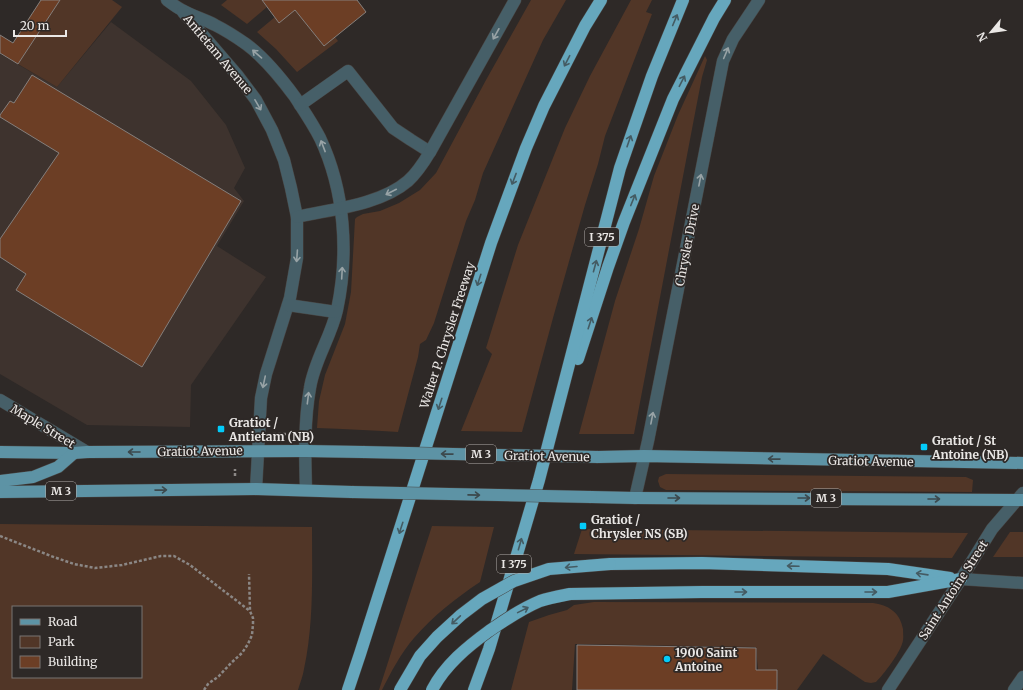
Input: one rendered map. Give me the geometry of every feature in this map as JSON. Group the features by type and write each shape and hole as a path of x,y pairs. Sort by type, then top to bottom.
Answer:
{"highway":[{"path":"585,26 597,0"},
{"name":"Walter P. Chrysler Freeway","path":"348,690 491,243 526,148 544,106 585,26 601,0"},
{"name":"I 375","path":"474,690 489,648 539,480 620,168 652,76 683,0"},
{"path":"539,480 624,222 673,99 714,18 725,0"},
{"path":"400,690 420,656 437,637 461,615 482,599 514,581 549,569 610,564 702,564 888,569 961,579"},
{"path":"432,690 455,659 476,641 510,616 540,601 570,594 888,592 961,579"}],"main road":[{"name":"Gratiot Avenue","path":"0,452 74,453 305,451 1023,463"},
{"path":"0,481 33,477 58,467 74,453"},
{"name":"M 3","path":"0,492 256,489 635,498 1021,497"}],"street":[{"name":"Antietam Avenue","path":"166,0 181,10 215,25 246,44 268,63 309,118 320,139 332,170 341,208 344,251 342,285 336,312 310,385 305,451 306,490"},
{"path":"297,217 376,199 394,192 409,180 421,167 430,152 516,0"},
{"name":"Chrysler Drive","path":"635,498 723,61 733,39 759,0"},
{"name":"Antietam Avenue","path":"181,10 238,76 256,100 272,130 284,160 292,188 297,217 297,258 290,298 264,380 261,398 256,489"},
{"path":"300,105 348,71 393,128 430,152"},
{"path":"288,305 336,312"},
{"name":"Maple Street","path":"0,400 87,452"},
{"name":"Saint Antoine Street","path":"888,690 992,529 1021,497"},
{"path":"961,579 1023,583"},
{"path":"1014,690 1023,677"}],"path":[{"path":"270,434 288,434"},
{"path":"235,469 235,476"},
{"path":"0,536 74,564 96,568 122,565 161,556 174,556 190,565 250,611"},
{"path":"204,690 208,684 242,653 252,635 253,618 250,611 249,574"}],"shaded area":[{"path":"111,22 191,81 226,125 245,168 234,188 244,201 217,246 266,277 191,385 190,427 87,425 0,374 0,54 57,87"}],"green space":[{"path":"60,0 112,0 122,7 57,87 18,64"},
{"path":"227,0 262,0 267,7 247,24 221,5"},
{"path":"531,0 566,0 543,40 483,173 475,200 466,221 434,323 426,340 420,344 418,357 398,432 317,428 319,401 325,375 345,324 351,292 355,219 363,214 380,211 399,203 420,190 436,173"},
{"path":"631,0 652,0 646,12 652,14 605,136 522,432 461,431 492,354 486,348 518,245 565,128 590,76"},
{"path":"295,10 324,46 335,37 338,41 297,72 276,49 257,32 275,17"},
{"path":"705,56 707,60 702,77 634,434 579,434 615,301 639,229 654,176 678,115"},
{"path":"666,474 966,477 973,480 972,492 666,490 660,487 658,481 659,477"},
{"path":"0,524 312,527 311,616 304,672 298,690 0,690"},
{"path":"432,526 494,527 480,582 462,594 421,630 401,656 382,690 379,690"},
{"path":"582,529 968,533 952,558 574,554"},
{"path":"1010,532 1023,532 1023,557 993,557"},
{"path":"594,602 873,603 884,606 896,614 903,629 903,640 898,653 887,669 876,682 871,683 865,682 823,654 797,690 778,690 777,670 758,670 756,647 575,644 572,690 511,690 529,622 567,610 574,605"}],"building":[{"path":"41,0 60,0 18,64 0,53 0,35 13,43"},
{"path":"262,0 357,0 366,12 324,46 295,10 279,23"},
{"path":"32,75 241,201 142,367 16,290 26,274 0,257 0,239 59,153 0,117 10,101 14,103"},
{"name":"1900 Saint Antoine","path":"577,645 756,648 756,670 777,670 777,690 577,690"}],"place":[{"name":"Gratiot / Antietam (NB)","path":"221,429"},
{"name":"Gratiot / St Antoine (NB)","path":"924,447"},
{"name":"Gratiot / Chrysler NS (SB)","path":"583,526"},
{"name":"1900 Saint Antoine","path":"667,659"}]}
